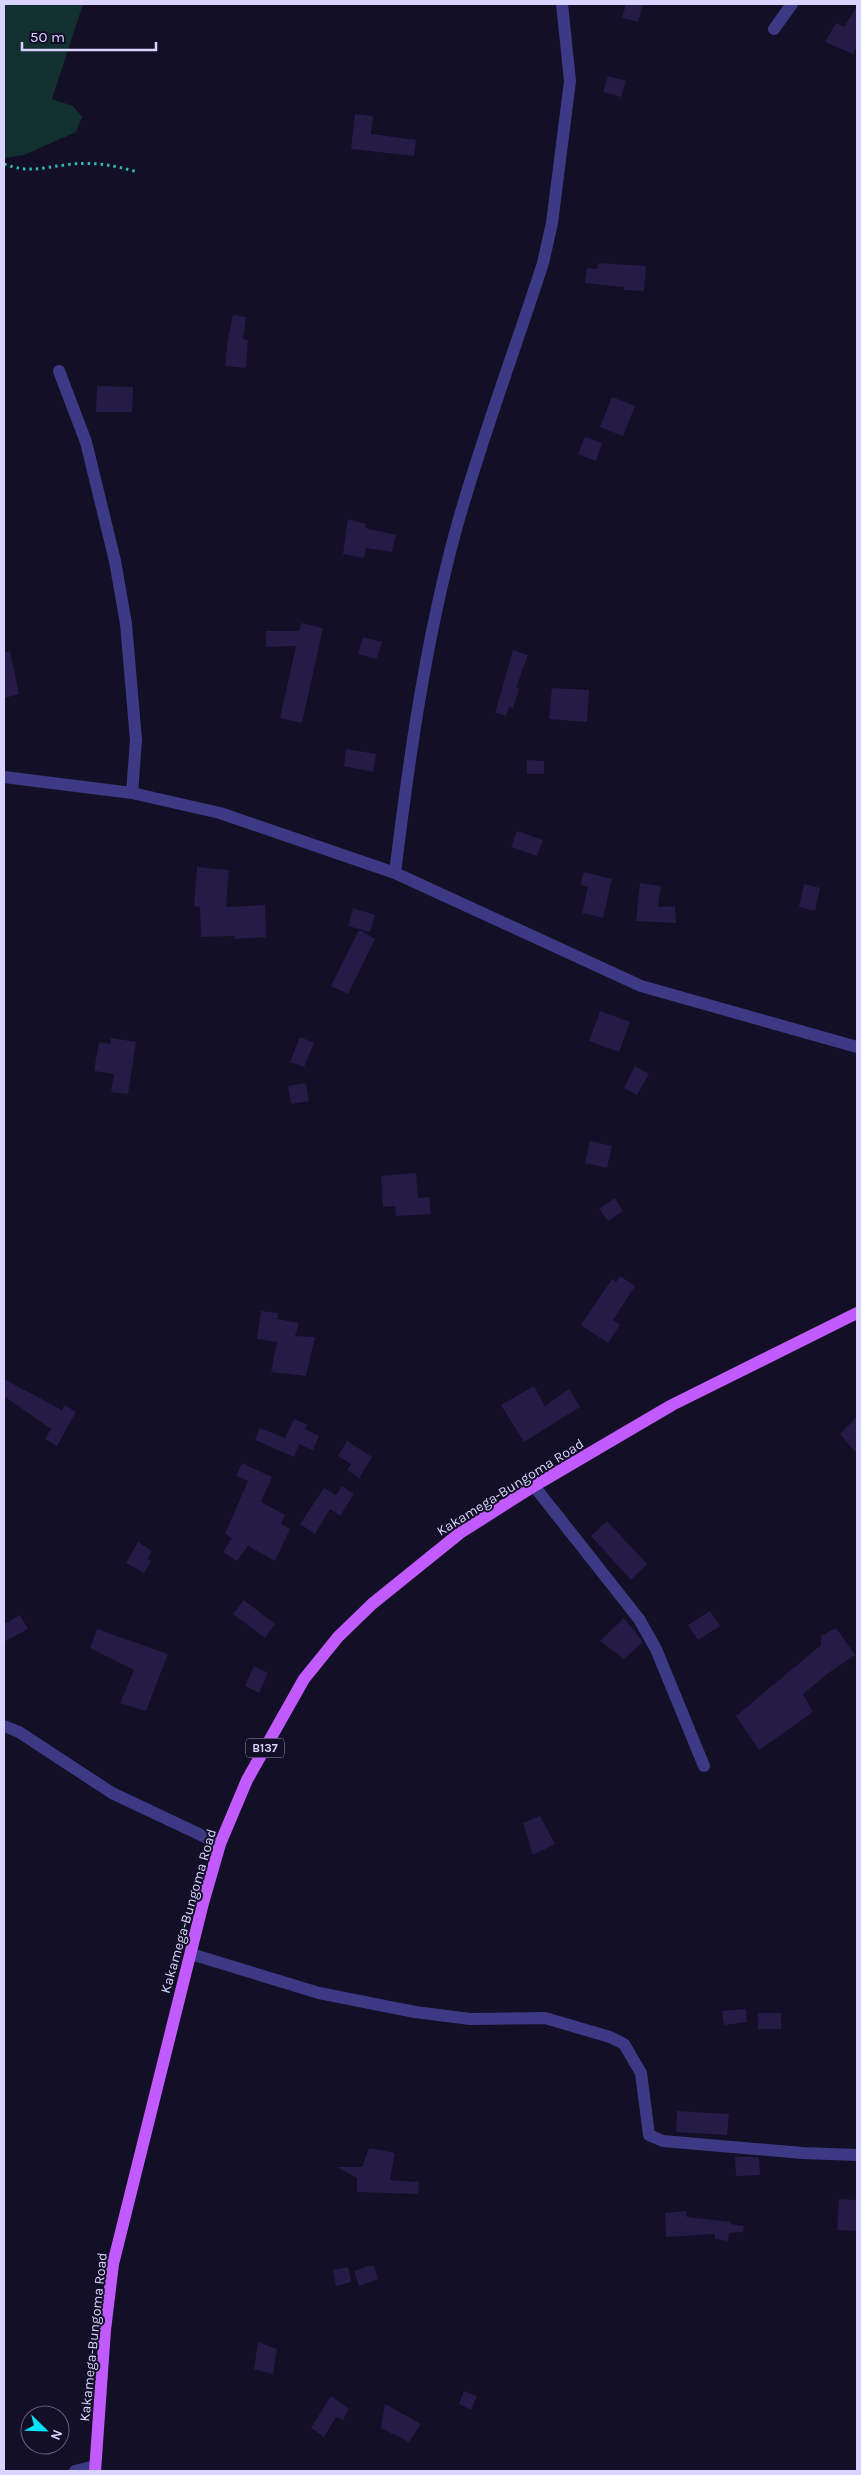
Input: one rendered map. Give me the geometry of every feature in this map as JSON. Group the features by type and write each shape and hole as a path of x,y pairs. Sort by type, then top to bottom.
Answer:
{"main road":[{"name":"Kakamega-Bungoma Road","path":"95,2469 113,2264 220,1844 247,1780 304,1679 338,1637 404,1576 453,1539 534,1486 672,1405 857,1313"}],"street":[{"path":"395,873 408,769 429,643 456,533 543,263 552,222 570,81 562,4"},
{"path":"774,29 792,4"},
{"path":"59,371 86,442 115,561 126,624 136,740 132,793"},
{"path":"4,777 132,793 220,813 395,873 640,986 857,1047"},
{"path":"534,1486 639,1619 656,1649 704,1766"},
{"path":"4,1726 19,1732 112,1793 220,1844"},
{"path":"191,1954 319,1993 415,2012 470,2019 545,2018 610,2037 624,2044 633,2056 641,2073 649,2135 663,2141 803,2153 857,2154"},
{"path":"75,2471 95,2469"}],"path":[{"path":"4,164 21,170 39,170 65,164 110,164 138,172"}],"green space":[{"path":"4,4 83,4 52,99 73,106 82,117 76,132 24,155 4,158"}],"building":[{"path":"626,4 643,4 638,22 622,18"},
{"path":"857,6 857,46 853,54 825,42 836,23 844,27"},
{"path":"608,76 626,81 621,97 603,92"},
{"path":"355,114 373,116 371,134 416,140 414,156 351,149"},
{"path":"599,263 646,266 644,291 624,290 624,287 585,283 587,268 597,269"},
{"path":"233,315 246,317 243,339 248,340 246,368 225,366"},
{"path":"97,386 133,387 132,412 96,412"},
{"path":"612,397 635,406 623,436 600,427"},
{"path":"585,437 602,443 596,461 578,454"},
{"path":"348,519 366,524 365,528 396,535 392,552 366,548 364,558 343,554"},
{"path":"301,623 323,628 302,723 280,718 296,646 266,647 266,631 299,631"},
{"path":"363,637 382,642 377,659 358,654"},
{"path":"513,650 528,655 516,688 519,689 513,708 509,707 506,716 495,713"},
{"path":"10,651 19,694 4,698 4,652"},
{"path":"552,688 589,690 587,722 549,719"},
{"path":"346,749 376,754 373,772 344,766"},
{"path":"527,760 544,761 544,774 527,774"},
{"path":"517,831 543,840 537,856 511,847"},
{"path":"197,867 229,870 226,907 265,905 266,937 235,939 235,936 201,937 200,907 194,906"},
{"path":"584,872 612,879 603,918 582,913 588,887 580,885"},
{"path":"640,883 661,886 658,907 675,906 676,923 636,921"},
{"path":"804,884 820,888 815,911 799,907"},
{"path":"353,908 375,915 370,932 348,926"},
{"path":"359,930 375,939 348,994 331,986"},
{"path":"600,1011 630,1022 619,1052 589,1041"},
{"path":"300,1037 314,1043 304,1067 290,1062"},
{"path":"111,1038 136,1042 128,1094 111,1092 114,1074 94,1071 99,1042 110,1044"},
{"path":"635,1066 649,1074 637,1095 624,1088"},
{"path":"306,1083 309,1101 291,1104 288,1086"},
{"path":"590,1141 612,1146 607,1168 585,1163"},
{"path":"416,1173 418,1198 429,1197 431,1214 396,1216 395,1206 383,1207 381,1176"},
{"path":"615,1198 623,1211 608,1221 599,1209"},
{"path":"620,1276 635,1286 613,1320 620,1325 608,1343 581,1325 612,1279 616,1282"},
{"path":"261,1311 278,1313 277,1319 299,1323 295,1336 315,1337 306,1376 271,1372 277,1342 257,1339"},
{"path":"4,1379 62,1410 65,1405 76,1412 57,1446 45,1439 51,1429 4,1396"},
{"path":"534,1386 545,1406 569,1389 580,1407 524,1442 501,1405"},
{"path":"857,1417 857,1454 840,1434"},
{"path":"294,1419 308,1425 305,1429 319,1436 313,1450 299,1444 294,1457 255,1440 260,1428 285,1438"},
{"path":"347,1441 372,1457 359,1478 347,1470 351,1464 338,1456"},
{"path":"242,1463 272,1477 261,1502 285,1515 281,1524 290,1529 275,1561 248,1546 237,1561 223,1552 232,1538 225,1534 248,1481 236,1476"},
{"path":"342,1486 354,1494 340,1516 330,1509 315,1534 300,1524 324,1488 336,1495"},
{"path":"607,1521 647,1564 631,1580 591,1536"},
{"path":"138,1542 152,1551 147,1559 151,1561 144,1573 126,1563"},
{"path":"244,1600 275,1624 265,1638 233,1614"},
{"path":"710,1611 720,1626 698,1640 688,1625"},
{"path":"20,1615 28,1629 4,1642 4,1624"},
{"path":"624,1618 643,1642 624,1659 600,1641"},
{"path":"836,1628 855,1655 827,1674 803,1694 813,1712 759,1750 736,1716 821,1645 821,1636"},
{"path":"97,1629 168,1654 146,1711 120,1703 134,1670 90,1648"},
{"path":"254,1666 268,1673 259,1693 245,1686"},
{"path":"540,1816 555,1844 533,1855 523,1823"},
{"path":"746,2009 747,2022 724,2025 722,2011"},
{"path":"758,2013 781,2013 781,2029 758,2029"},
{"path":"677,2111 729,2114 727,2135 676,2132"},
{"path":"369,2148 395,2153 390,2180 419,2182 418,2194 357,2192 357,2178 337,2167 362,2167"},
{"path":"735,2157 759,2157 760,2175 736,2176"},
{"path":"839,2199 857,2200 857,2231 837,2230"},
{"path":"686,2211 687,2217 731,2222 730,2224 744,2226 743,2232 729,2233 728,2241 715,2239 715,2234 666,2237 665,2213"},
{"path":"374,2266 378,2279 359,2286 354,2271"},
{"path":"348,2267 351,2282 336,2286 333,2270"},
{"path":"258,2342 277,2349 273,2374 254,2369"},
{"path":"464,2391 477,2396 471,2410 459,2404"},
{"path":"331,2396 349,2409 343,2420 336,2417 324,2437 311,2428"},
{"path":"385,2404 421,2424 409,2442 381,2428"}]}
